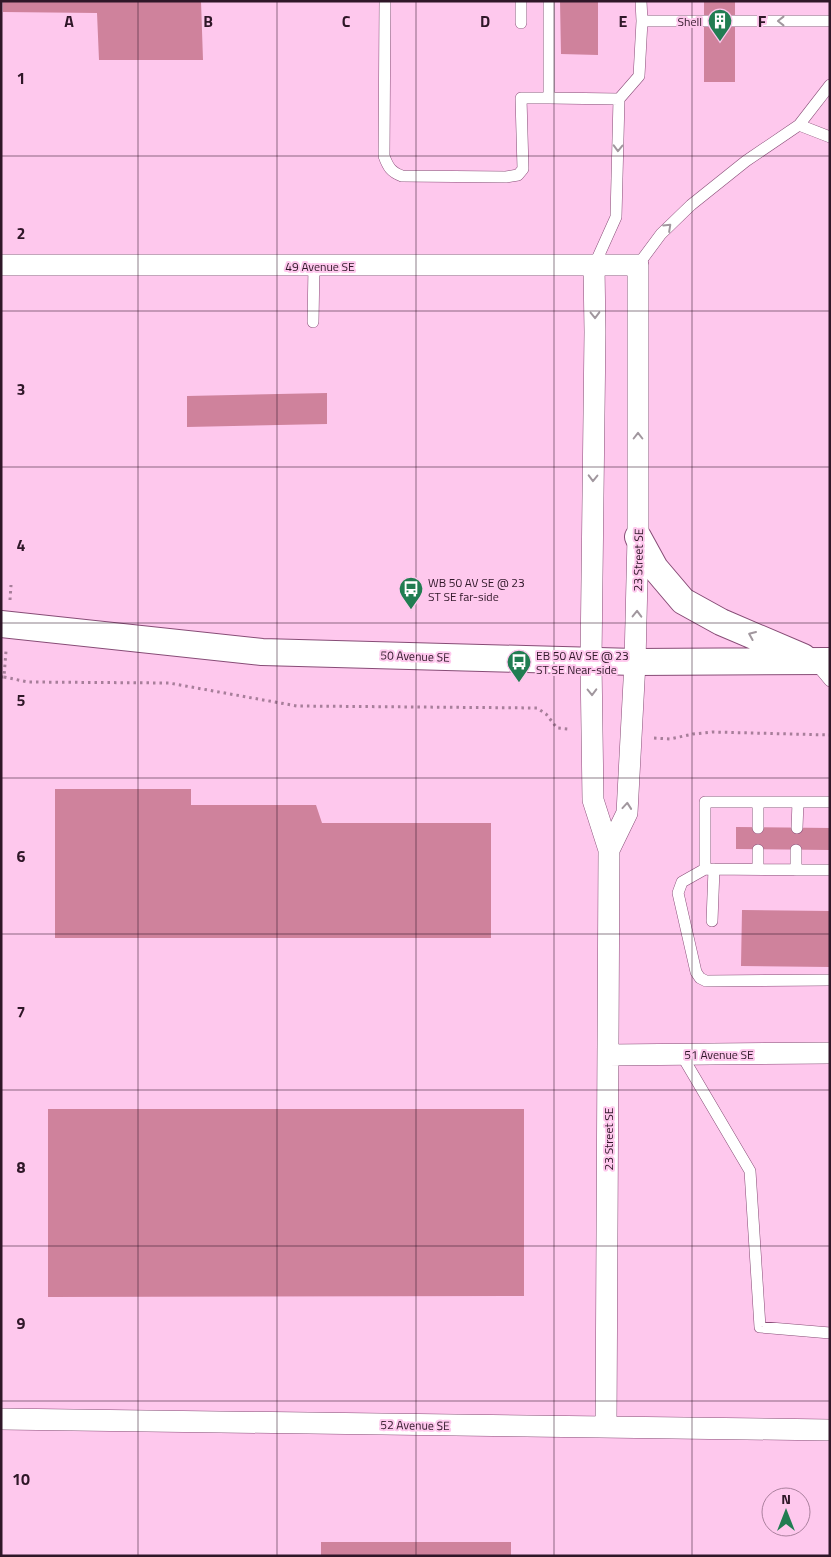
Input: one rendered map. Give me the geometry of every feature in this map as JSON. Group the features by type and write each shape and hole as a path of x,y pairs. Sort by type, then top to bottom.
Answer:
{"street":[{"name":"49 Avenue SE","path":"1,265 638,265"},
{"name":"23 Street SE","path":"609,850 627,813 635,662 638,537 638,265"},
{"name":"23 Street SE","path":"594,266 595,332 591,661 593,800 609,850 606,1427"},
{"path":"638,537 655,568 682,601 721,622 821,661"},
{"name":"50 Avenue SE","path":"1,624 262,652 635,662 821,661"},
{"name":"51 Avenue SE","path":"608,1054 830,1053"},
{"name":"52 Avenue SE","path":"1,1419 830,1430"}],"lane":[{"path":"385,1 384,156 387,166 394,173 402,176 506,177 518,175 523,169 521,98 619,99"},
{"path":"521,1 521,23"},
{"path":"549,98 550,1"},
{"path":"594,266 616,217 619,99 639,76 642,21 641,1"},
{"path":"642,21 830,21"},
{"path":"638,265 660,234 692,205 746,162 799,125 830,85"},
{"path":"799,125 830,137"},
{"path":"313,322 314,266"},
{"path":"821,661 830,681"},
{"path":"712,921 705,802 830,802"},
{"path":"758,802 758,828"},
{"path":"797,828 798,802"},
{"path":"758,850 758,869"},
{"path":"796,850 796,870"},
{"path":"830,870 710,869 682,882 678,894 696,972 700,978 706,981 830,980"},
{"path":"681,1054 750,1171 760,1327 830,1333"}],"path":[{"path":"4,677 28,682 169,683 297,706 537,708 546,714 557,728"},
{"path":"670,739 713,732 830,735"}],"building":[{"path":"3,1 201,1 203,60 99,60 97,13 3,12"},
{"path":"560,1 598,1 598,55 561,54"},
{"name":"Shell","path":"704,1 735,1 735,82 704,82"},
{"path":"327,393 327,424 187,427 187,396"},
{"path":"55,789 191,789 191,805 316,805 322,823 491,823 491,938 55,938"},
{"path":"736,827 830,828 830,850 736,849"},
{"path":"742,910 830,911 830,967 741,966"},
{"path":"48,1109 524,1109 524,1296 48,1297"},
{"path":"321,1542 511,1542 511,1556 321,1556"}],"place":[{"name":"Shell","path":"720,42"},
{"name":"WB 50 AV SE @ 23 ST SE far-side","path":"411,610"},
{"name":"EB 50 AV SE @ 23 ST SE Near-side","path":"519,683"}]}
